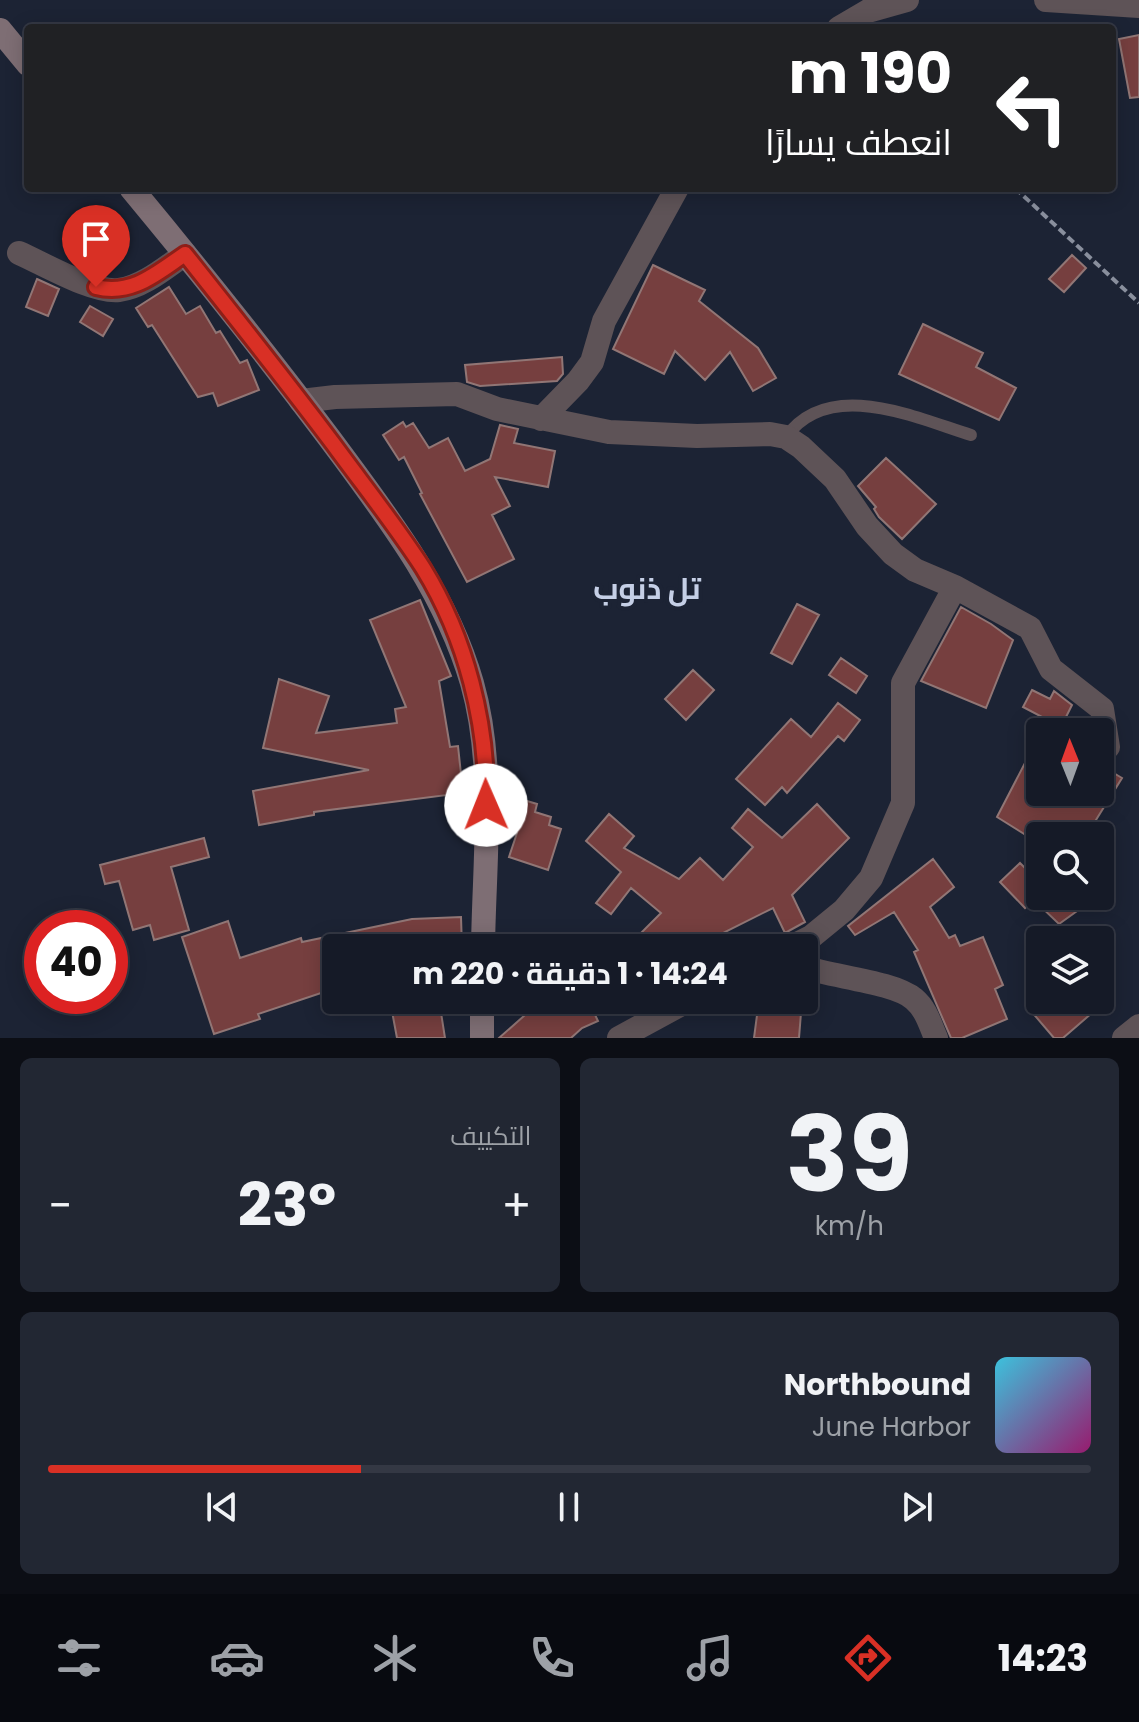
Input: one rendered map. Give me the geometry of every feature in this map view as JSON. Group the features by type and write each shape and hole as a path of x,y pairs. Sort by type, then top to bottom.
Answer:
{"street":[{"path":"850,15 907,0"},
{"path":"1046,0 1139,6"},
{"path":"0,30 24,59"},
{"path":"134,192 301,401 423,570 452,624 473,685 487,777 483,934"},
{"path":"541,419 592,362 604,321 675,192"},
{"path":"19,253 96,287 121,290 150,278 185,254"},
{"path":"301,401 335,397 457,394 497,409 609,432 651,435 770,434 786,437 835,479 867,526 893,554 915,570 955,587 1030,628 1051,669 1102,709 1103,718"},
{"path":"815,934 844,910 871,878 903,803 903,683 955,587"},
{"path":"818,970 900,990 915,1000 927,1015 936,1038"},
{"path":"482,1014 482,1038"},
{"path":"619,1038 663,1014"},
{"path":"1124,1038 1139,1026"}],"lane":[{"path":"786,437 795,425 807,417 828,409 859,405 881,408 971,435"}],"path":[{"path":"1019,192 1139,303"}],"building":[{"path":"1139,35 1139,97 1130,98 1119,39"},
{"path":"1072,255 1086,268 1064,292 1049,279"},
{"path":"653,265 705,290 699,301 758,348 776,378 753,391 730,352 705,380 675,351 664,374 613,349"},
{"path":"37,279 59,289 48,316 26,307"},
{"path":"169,287 186,314 200,306 216,333 220,331 240,363 247,360 259,390 218,406 213,393 198,397 152,325 148,327 136,308"},
{"path":"90,306 113,319 103,336 80,322"},
{"path":"923,324 983,353 976,367 1016,388 999,420 899,374"},
{"path":"562,357 563,374 557,381 480,386 467,382 465,365"},
{"path":"403,422 406,427 413,423 429,448 448,438 465,471 490,459 500,425 518,429 514,443 555,451 548,487 495,477 510,506 492,515 514,559 467,582 404,457 399,460 383,435"},
{"path":"886,458 936,504 902,539 879,517 874,509 876,507 858,486"},
{"path":"420,600 451,676 439,681 450,747 458,746 463,793 314,812 314,815 259,825 253,791 369,770 263,748 279,679 329,696 316,733 397,723 395,709 406,707 370,620"},
{"path":"797,604 819,615 792,664 771,653"},
{"path":"961,607 1013,640 986,708 921,681"},
{"path":"841,658 867,676 856,693 829,675"},
{"path":"693,670 714,690 686,720 665,699"},
{"path":"1032,690 1050,699 1054,691 1072,705 1066,718 1044,718 1023,707"},
{"path":"838,703 860,720 844,741 838,736 787,793 782,787 765,805 736,779 791,719 811,737"},
{"path":"1026,761 1026,806 1105,806 1095,822 1026,822 1026,835 997,817"},
{"path":"1114,773 1122,778 1114,791"},
{"path":"517,798 537,804 535,812 551,817 549,825 561,829 548,870 509,857 517,833 507,830"},
{"path":"817,804 849,838 792,895 805,922 785,933 773,908 721,934 640,934 661,913 631,888 611,914 596,903 621,872 586,841 609,814 634,836 624,848 679,879 700,858 723,880 753,847 732,828 748,809 782,838"},
{"path":"204,838 209,857 171,867 189,930 154,940 150,925 133,930 119,881 105,884 100,865"},
{"path":"933,859 954,887 930,907 949,938 955,935 960,946 983,937 1003,985 995,989 1007,1019 962,1038 951,1038 914,952 918,950 894,912 855,935 848,926"},
{"path":"1020,863 1026,869 1026,907 1025,908 1000,882"},
{"path":"1044,910 1078,910 1059,924"},
{"path":"461,917 462,934 340,934 412,919"},
{"path":"228,921 240,958 301,938 302,942 322,938 322,993 258,1014 260,1019 214,1034 182,937"},
{"path":"392,1014 441,1014 445,1038 397,1038"},
{"path":"526,1014 595,1014 598,1021 582,1028 571,1038 499,1038"},
{"path":"757,1014 801,1014 799,1038 754,1038"},
{"path":"1034,1014 1091,1014 1063,1038 1054,1038"}],"district":[{"name":"تل ذنوب","path":"647,589"}],"route":[{"path":"96,287 121,290 150,278 185,254 301,401 423,570 452,624 473,685 487,777 486,805"}]}
